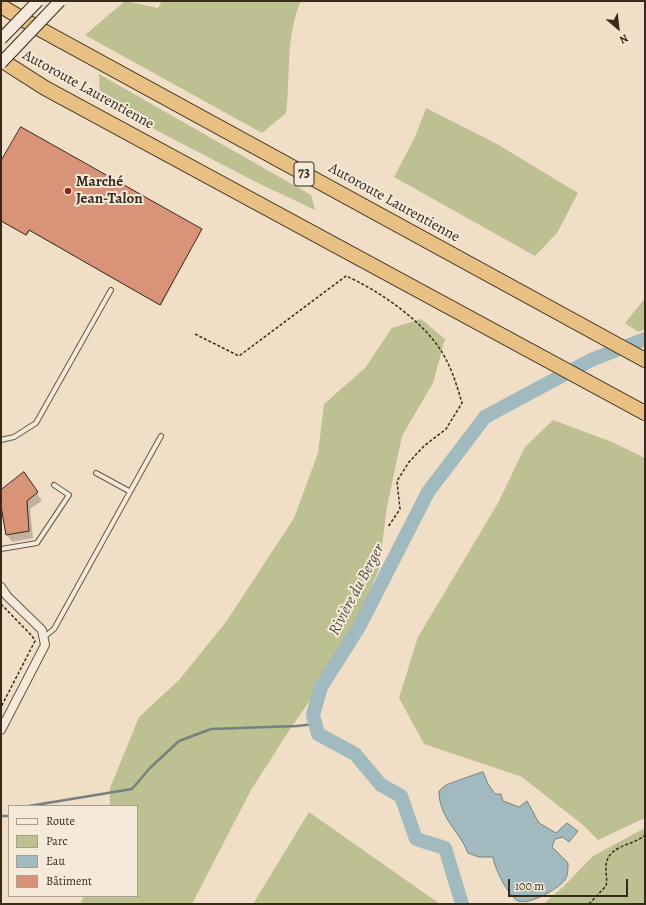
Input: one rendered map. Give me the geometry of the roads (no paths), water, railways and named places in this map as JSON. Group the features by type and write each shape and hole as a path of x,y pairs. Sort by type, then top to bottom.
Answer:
{"highway":[{"name":"Autoroute Laurentienne","path":"1,6 57,39 645,360"},
{"name":"Autoroute Laurentienne","path":"1,60 45,88 645,413"}],"street":[{"path":"1,39 38,1"},
{"path":"1,63 60,1"},
{"path":"1,587 7,596 42,630 45,645 2,728"}],"lane":[{"path":"1,440 14,437 36,423 111,290"},
{"path":"44,637 54,629 129,491 161,436"},
{"path":"96,473 129,491"},
{"path":"1,549 37,543 69,495 54,485"}],"water":[{"path":"483,772 488,784 495,794 501,794 503,801 519,807 527,801 539,823 556,833 567,823 578,831 569,842 563,837 555,839 552,847 568,863 567,875 560,885 536,899 523,902 514,898 502,881 493,857 479,857 468,853 460,837 442,809 439,791 446,785"}],"waterway":[{"name":"Rivière du Berger","path":"462,904 445,848 416,839 401,796 381,785 355,754 318,734 313,715 321,687 359,627 428,492 485,417 591,360 645,339"},
{"path":"35,805 132,789 150,768 179,741 211,729 315,724"},
{"path":"1,816 8,816"}],"place":[{"name":"Marché Jean-Talon","path":"68,191"}]}
